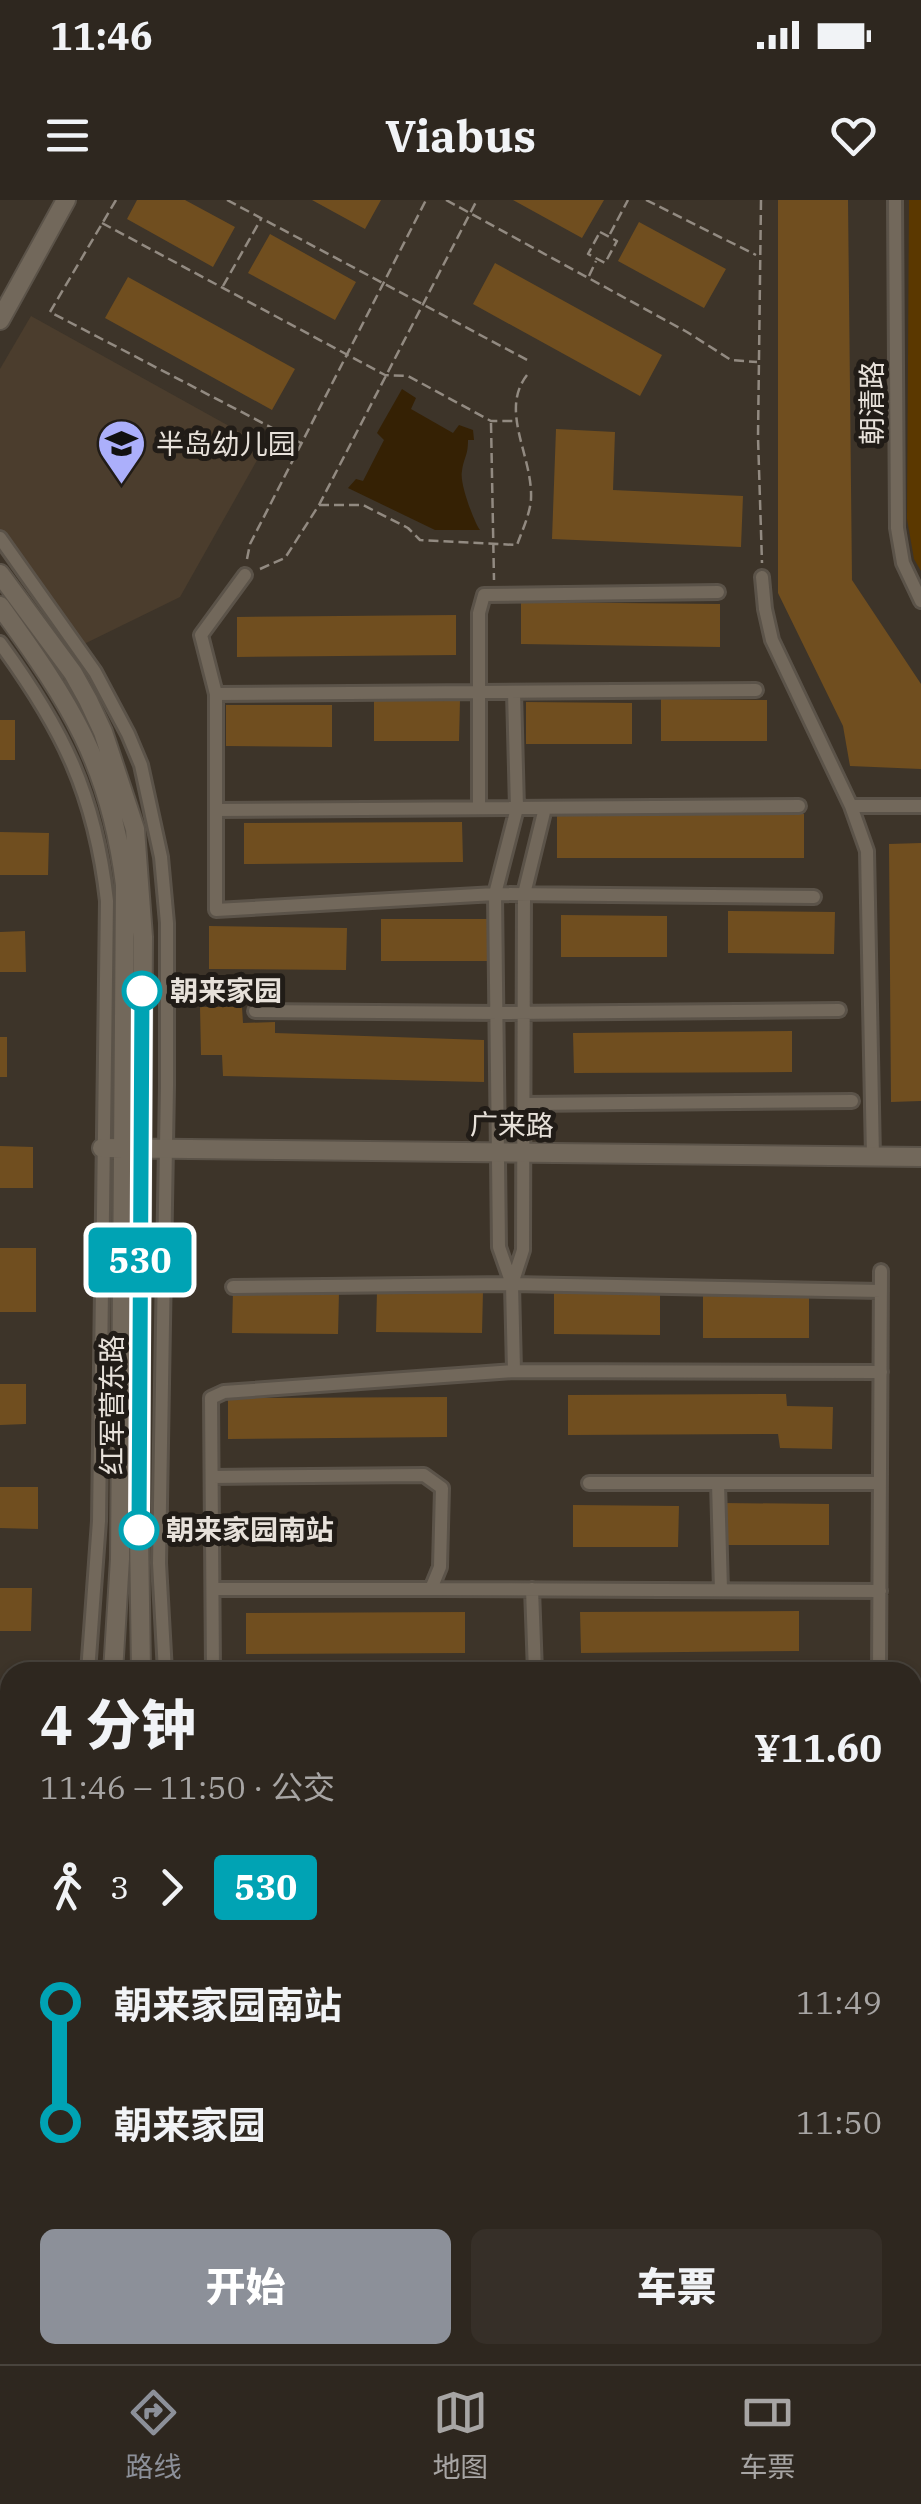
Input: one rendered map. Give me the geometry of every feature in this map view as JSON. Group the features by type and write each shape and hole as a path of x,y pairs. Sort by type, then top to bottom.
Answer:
{"street":[{"path":"0,320 66,200"},
{"name":"朝清路","path":"895,200 898,528 903,564 921,600"},
{"path":"0,538 95,672 141,765 161,857 167,923 158,1563 163,1662"},
{"name":"红军营东路","path":"0,574 73,673 88,700 104,732 134,828 143,937 114,1662"},
{"path":"244,575 202,635 216,694 216,910 495,894 814,897"},
{"path":"762,577 772,640 851,806 867,851 873,1157"},
{"path":"479,808 479,612 484,595 718,592"},
{"name":"红军营东路","path":"0,606 66,701 99,770 116,829 126,922 141,1662"},
{"path":"0,642 66,744 98,844 108,927 99,1522 89,1662"},
{"path":"216,694 756,690"},
{"path":"514,692 517,808 495,894 500,1247 512,1284 514,1371"},
{"path":"216,810 799,806"},
{"path":"851,806 921,806"},
{"path":"512,1284 523,1250 524,894 545,808"},
{"path":"255,1011 839,1010"},
{"path":"524,1104 852,1101"},
{"name":"广来路","path":"102,1148 921,1158"},
{"path":"879,1662 882,1272"},
{"path":"233,1287 512,1284 881,1291"},
{"path":"213,1662 211,1398 224,1392 514,1371 881,1372"},
{"path":"212,1478 424,1475 442,1488 440,1567 431,1589"},
{"path":"588,1482 880,1482"},
{"path":"718,1482 721,1590"},
{"path":"213,1589 880,1591"},
{"path":"532,1589 535,1662"}],"path":[{"path":"116,200 50,312 302,444"},
{"path":"226,200 532,362"},
{"path":"244,575 250,544 426,200"},
{"path":"446,200 732,360 759,362"},
{"path":"244,575 286,558 318,505 477,200"},
{"path":"608,236 628,200"},
{"path":"646,200 758,257"},
{"path":"761,200 758,257 762,577"},
{"path":"222,288 261,219"},
{"path":"102,223 385,375 408,376 491,421 517,421"},
{"path":"600,232 608,236 616,241 605,263 588,254 600,232"},
{"path":"588,277 597,259"},
{"path":"318,505 363,505 408,528 420,540 517,545 531,500 513,407 516,390 527,375"},
{"path":"491,421 494,585"}],"shaded area":[{"path":"909,200 921,200 921,571 914,559 907,519"},
{"name":"半岛幼儿园","path":"31,316 265,446 180,597 82,645 0,529 0,369"},
{"path":"402,389 416,398 411,409 453,433 459,425 473,430 474,440 468,440 462,477 480,530 435,530 348,488 356,479 363,481 384,440 377,433"}],"building":[{"path":"137,200 185,200 235,227 213,267 127,219"},
{"path":"312,200 381,200 365,229"},
{"path":"513,200 604,200 582,238"},
{"path":"778,200 848,200 852,580 921,684 921,769 850,766 843,726 778,593"},
{"path":"639,222 726,269 704,308 618,261"},
{"path":"270,234 356,282 335,320 248,273"},
{"path":"495,263 662,355 640,396 473,304"},
{"path":"128,277 295,369 272,410 105,318"},
{"path":"556,429 615,432 613,490 743,496 741,547 552,539"},
{"path":"521,602 720,604 720,647 521,644"},
{"path":"456,615 456,655 237,657 237,617"},
{"path":"661,699 767,700 767,741 661,741"},
{"path":"374,700 460,700 459,741 374,741"},
{"path":"526,702 632,703 632,744 526,744"},
{"path":"226,705 332,705 332,747 226,746"},
{"path":"0,720 15,720 15,760 0,760"},
{"path":"557,814 804,814 804,858 557,858"},
{"path":"462,822 463,862 244,864 244,823"},
{"path":"0,832 49,833 48,875 0,875"},
{"path":"921,843 921,1101 891,1102 889,844"},
{"path":"728,911 835,912 834,954 728,953"},
{"path":"561,915 667,916 667,957 561,957"},
{"path":"381,919 487,919 487,961 381,961"},
{"path":"209,926 347,928 346,970 209,969"},
{"path":"25,931 26,972 0,972 0,932"},
{"path":"200,1007 242,1007 243,1023 275,1022 275,1033 484,1040 484,1082 223,1076 222,1055 201,1055"},
{"path":"792,1031 792,1072 574,1073 573,1033"},
{"path":"0,1037 7,1037 7,1077 0,1077"},
{"path":"0,1146 33,1147 33,1188 0,1188"},
{"path":"0,1248 36,1248 36,1312 0,1312"},
{"path":"233,1291 339,1292 338,1334 232,1333"},
{"path":"377,1291 483,1291 482,1333 376,1332"},
{"path":"554,1293 660,1293 660,1335 554,1334"},
{"path":"703,1296 809,1297 809,1338 703,1338"},
{"path":"0,1384 26,1384 26,1424 0,1425"},
{"path":"786,1394 787,1406 833,1407 832,1449 780,1448 778,1434 568,1435 568,1395"},
{"path":"447,1397 447,1437 228,1439 228,1398"},
{"path":"0,1487 38,1487 38,1529 0,1528"},
{"path":"723,1503 829,1504 829,1545 723,1545"},
{"path":"573,1505 679,1506 678,1547 573,1547"},
{"path":"0,1588 32,1588 31,1631 0,1631"},
{"path":"799,1611 799,1651 581,1653 580,1612"},
{"path":"465,1612 465,1653 246,1654 246,1613"}],"bus line":[{"name":"530","path":"139,1530 142,991"}],"place":[{"name":"半岛幼儿园","path":"121,486"},
{"name":"朝来家园","path":"142,991"},
{"name":"朝来家园南站","path":"139,1530"}]}
